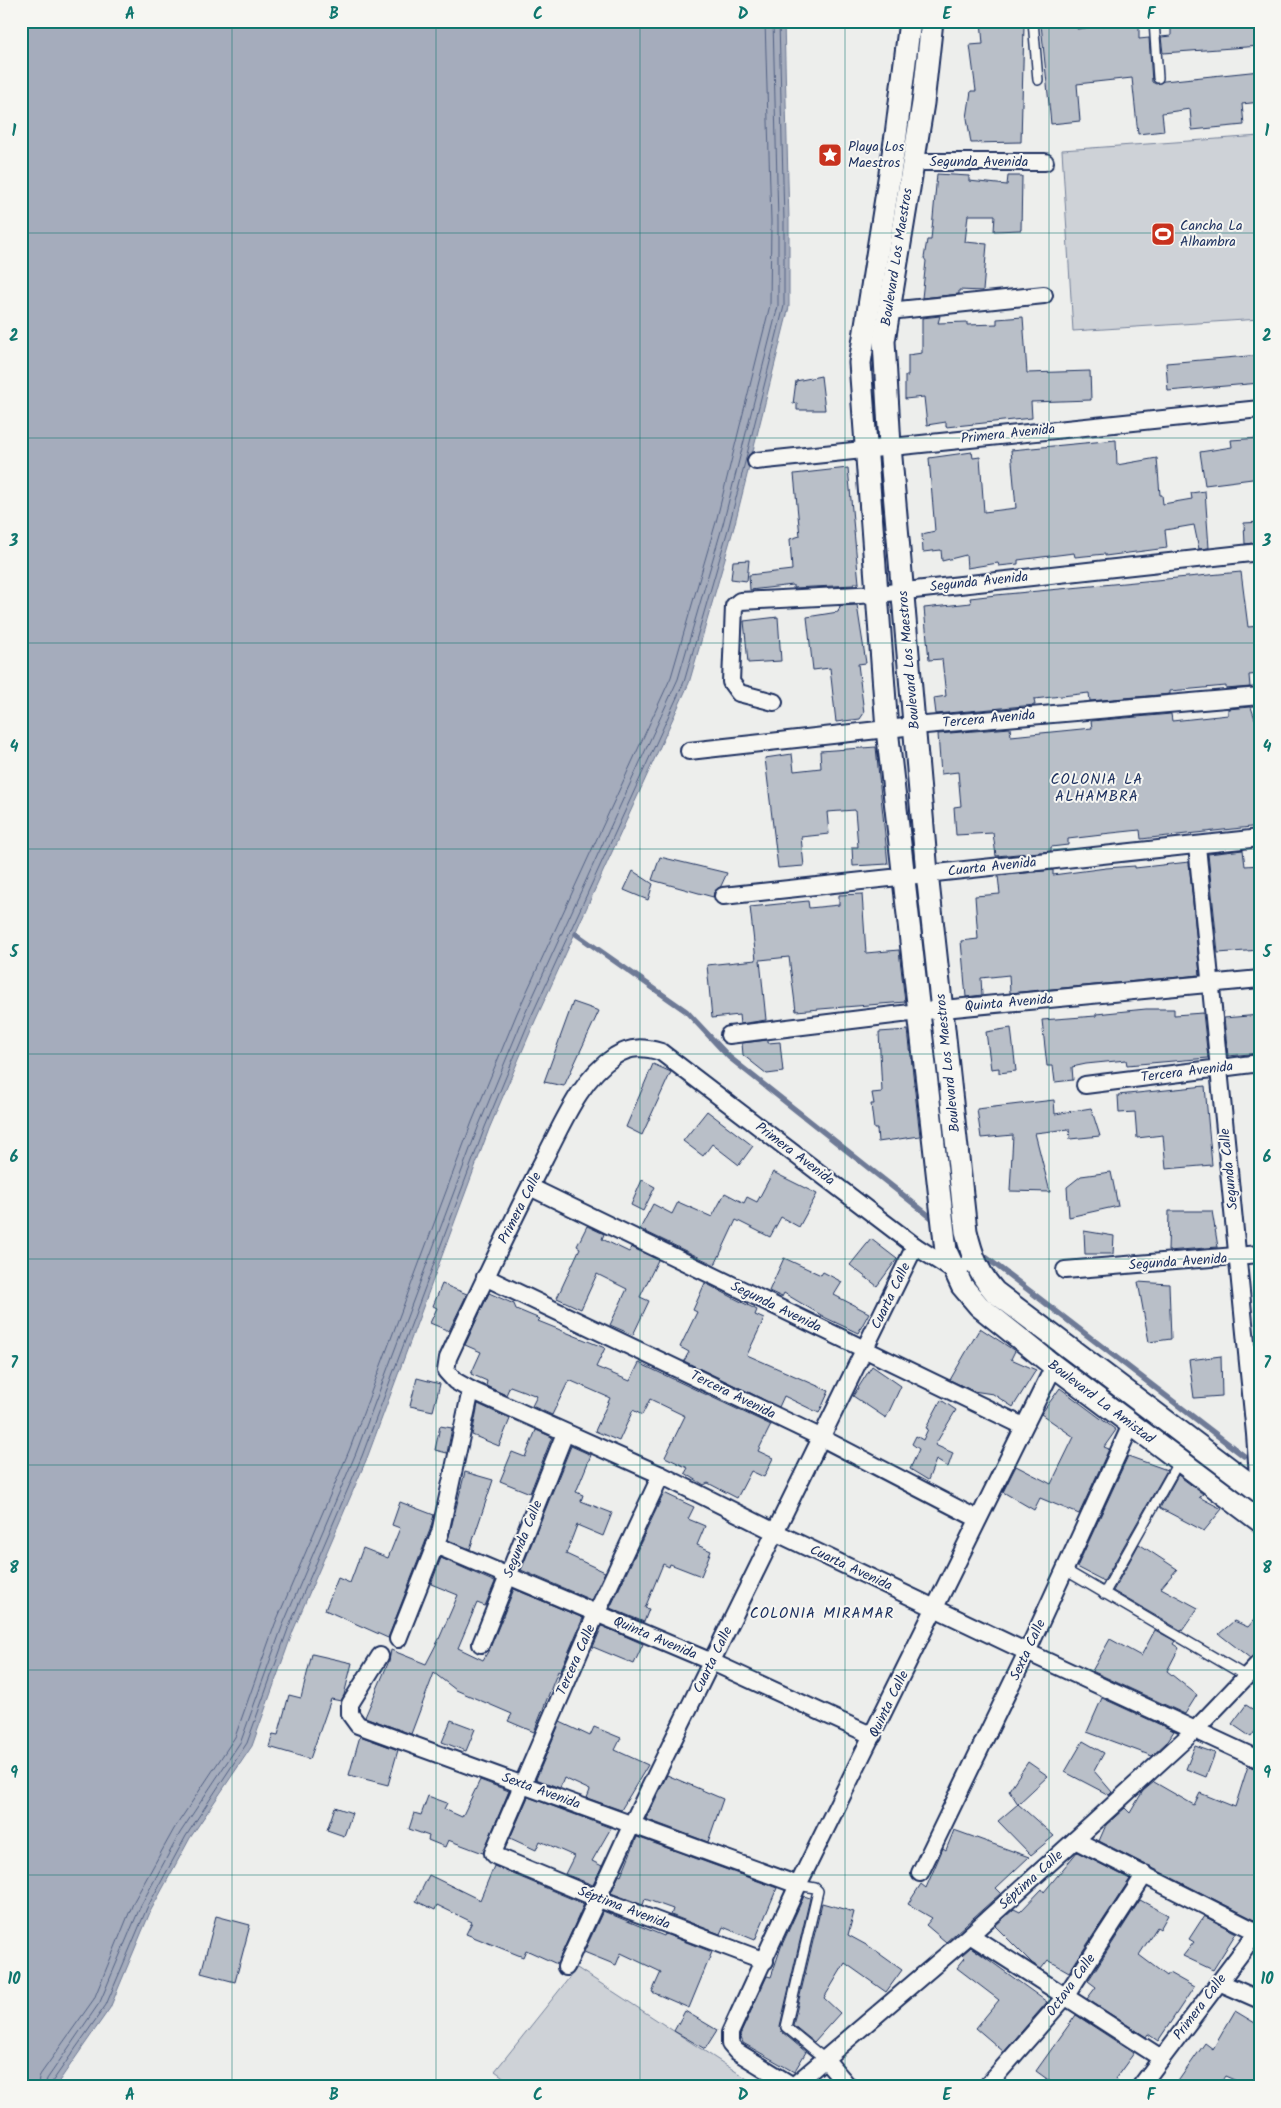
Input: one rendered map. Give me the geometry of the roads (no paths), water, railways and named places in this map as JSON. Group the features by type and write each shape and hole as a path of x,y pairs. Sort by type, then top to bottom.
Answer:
{"street":[{"name":"Boulevard Los Maestros","path":"910,21 896,135 860,363 887,729 946,1250 954,1271"},
{"name":"Boulevard Los Maestros","path":"932,21 923,103 884,341 890,446 927,873 966,1231 973,1261 984,1280 995,1292"},
{"name":"Segunda Avenida","path":"912,162 1045,162"},
{"path":"889,311 1044,295"},
{"name":"Primera Avenida","path":"756,461 1260,409"},
{"name":"Segunda Avenida","path":"774,702 739,693 731,682 734,606 740,601 878,594 1260,552"},
{"name":"Tercera Avenida","path":"689,751 914,726 1260,696"},
{"name":"Cuarta Avenida","path":"724,896 903,875 1260,838"},
{"name":"Segunda Calle","path":"1197,846 1238,1257 1258,1434 1259,1492"},
{"name":"Quinta Avenida","path":"729,1035 943,1009 1260,979"},
{"name":"Primera Avenida","path":"614,1057 629,1049 644,1047 661,1052 916,1246 954,1271"},
{"name":"Primera Calle","path":"446,1371 448,1358 485,1277 530,1187 581,1092 614,1057"},
{"name":"Tercera Avenida","path":"1085,1084 1260,1063"},
{"name":"Segunda Avenida","path":"530,1187 1023,1426"},
{"name":"Cuarta Calle","path":"566,1967 632,1824 916,1246"},
{"name":"Segunda Avenida","path":"1066,1270 1260,1254"},
{"path":"954,1271 973,1261"},
{"name":"Boulevard La Amistad","path":"954,1271 962,1286 979,1306 1131,1425 1260,1521"},
{"name":"Tercera Avenida","path":"485,1277 822,1438 978,1519"},
{"name":"Boulevard La Amistad","path":"995,1292 1259,1492"},
{"name":"Quinta Calle","path":"793,2086 736,2051 730,2044 730,2033 765,1961 798,1885 1054,1366"},
{"name":"Cuarta Avenida","path":"446,1371 455,1381 472,1390 661,1475 775,1532 1027,1652 1260,1760"},
{"path":"398,1639 440,1533 472,1390"},
{"name":"Sexta Calle","path":"920,1873 1027,1652 1131,1425"},
{"name":"Segunda Calle","path":"481,1644 565,1433"},
{"name":"Tercera Calle","path":"494,1846 596,1614 661,1475"},
{"name":"Quinta Avenida","path":"435,1545 712,1662 873,1736"},
{"name":"Sexta Avenida","path":"380,1656 350,1704 350,1714 358,1725 798,1885"},
{"name":"Séptima Calle","path":"793,2086 826,2060 970,1935 1075,1840 1194,1731 1260,1662"},
{"path":"1075,1840 1258,1930"},
{"name":"Séptima Avenida","path":"494,1846 493,1853 496,1856 599,1899 765,1961"},
{"name":"Octava Calle","path":"986,2087 1065,1997 1145,1874"},
{"name":"Primera Calle","path":"1140,2087 1258,1930"},
{"path":"970,1935 1161,2058"},
{"path":"1219,1982 1260,2000"},
{"path":"826,2060 849,2087"}],"lane":[{"path":"1033,21 1038,80"},
{"path":"1154,21 1158,78"},
{"path":"1104,1594 1180,1461"},
{"path":"1065,1570 1246,1676"},
{"path":"798,1885 815,1888 818,1891 786,2027 826,2060"}],"water":[{"path":"21,21 784,21 789,221 789,307 734,527 689,683 535,1021 489,1129 367,1458 293,1631 252,1746 190,1838 151,1910 110,2008 55,2087 21,2087"}],"waterway":[{"path":"576,934 686,1011 729,1057 932,1218"},
{"path":"983,1255 1244,1456"}],"place":[{"name":"Playa Los Maestros","path":"830,155"},
{"name":"Cancha La Alhambra","path":"1163,234"}],"district":[{"name":"COLONIA LA ALHAMBRA","path":"1097,788"},
{"name":"COLONIA MIRAMAR","path":"822,1614"}]}
